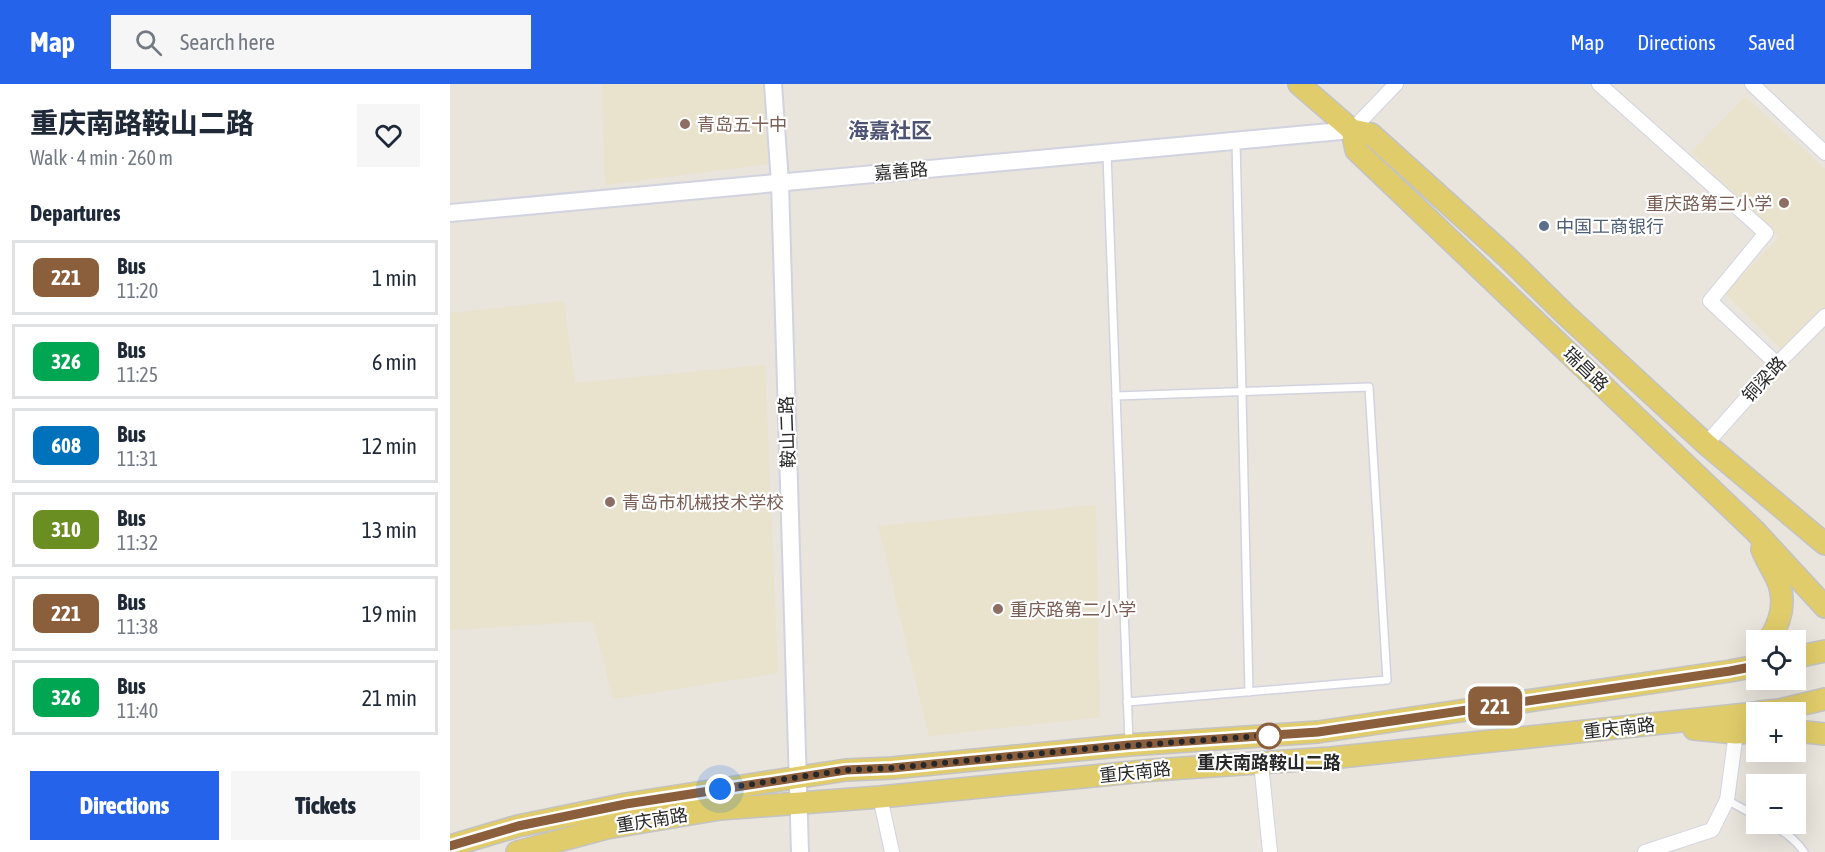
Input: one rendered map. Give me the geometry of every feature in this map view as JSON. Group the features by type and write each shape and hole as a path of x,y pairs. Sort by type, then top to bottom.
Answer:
{"main road":[{"name":"瑞昌路","path":"1299,84 1352,130 1371,134 1506,256 1566,315 1706,444 1824,542"},
{"name":"瑞昌路","path":"1352,130 1356,150 1755,531 1825,608"},
{"path":"1755,531 1764,555 1779,583 1781,593 1782,608 1774,630"},
{"path":"1806,655 1825,651"},
{"path":"1730,671 1746,661"},
{"name":"重庆南路","path":"450,846 518,826 626,804 846,770 892,768 1129,745 1318,732 1746,668"},
{"name":"重庆南路","path":"1806,704 1825,699"},
{"name":"重庆南路","path":"517,852 607,828 720,809 880,797 1154,770 1331,758 1746,714"},
{"path":"1652,724 1746,733"},
{"path":"1806,731 1825,734"}],"street":[{"name":"鞍山二路","path":"773,84 780,183 800,852"},
{"path":"1352,130 1396,84"},
{"path":"1599,84 1766,233 1710,301 1777,364"},
{"path":"1752,84 1825,153"},
{"name":"嘉善路","path":"450,213 1352,130"},
{"name":"铜梁路","path":"1706,444 1777,364 1825,316"},
{"path":"1645,852 1712,830 1727,800 1746,733"},
{"path":"1261,763 1270,852"},
{"path":"880,797 892,852"}],"lane":[{"path":"1236,141 1249,692"},
{"path":"1107,152 1129,745"},
{"path":"1116,396 1369,387 1387,680 1127,702"},
{"path":"1727,800 1746,810"},
{"path":"1788,834 1804,852"}],"shaded area":[{"name":"青岛五十中","path":"602,84 765,84 768,164 605,185"},
{"name":"重庆路第三小学","path":"1745,97 1825,169 1825,309 1785,352 1725,294 1779,237 1691,152"},
{"name":"青岛市机械技术学校","path":"564,301 575,383 765,365 778,673 613,699 593,621 450,630 450,313"},
{"name":"重庆路第二小学","path":"1096,505 1100,717 929,736 878,526"}],"bus line":[{"name":"221","path":"450,846 518,826 626,804 846,770 892,768 1129,745 1318,732 1746,668"}],"place":[{"name":"青岛五十中","path":"685,124"},
{"name":"重庆路第三小学","path":"1784,203"},
{"name":"中国工商银行","path":"1544,226"},
{"name":"青岛市机械技术学校","path":"610,502"},
{"name":"重庆路第二小学","path":"998,609"},
{"name":"重庆南路鞍山二路","path":"1269,736"}],"district":[{"name":"海嘉社区","path":"890,130"}],"route":[{"path":"720,789 846,770 1272,735 1269,736"}]}
